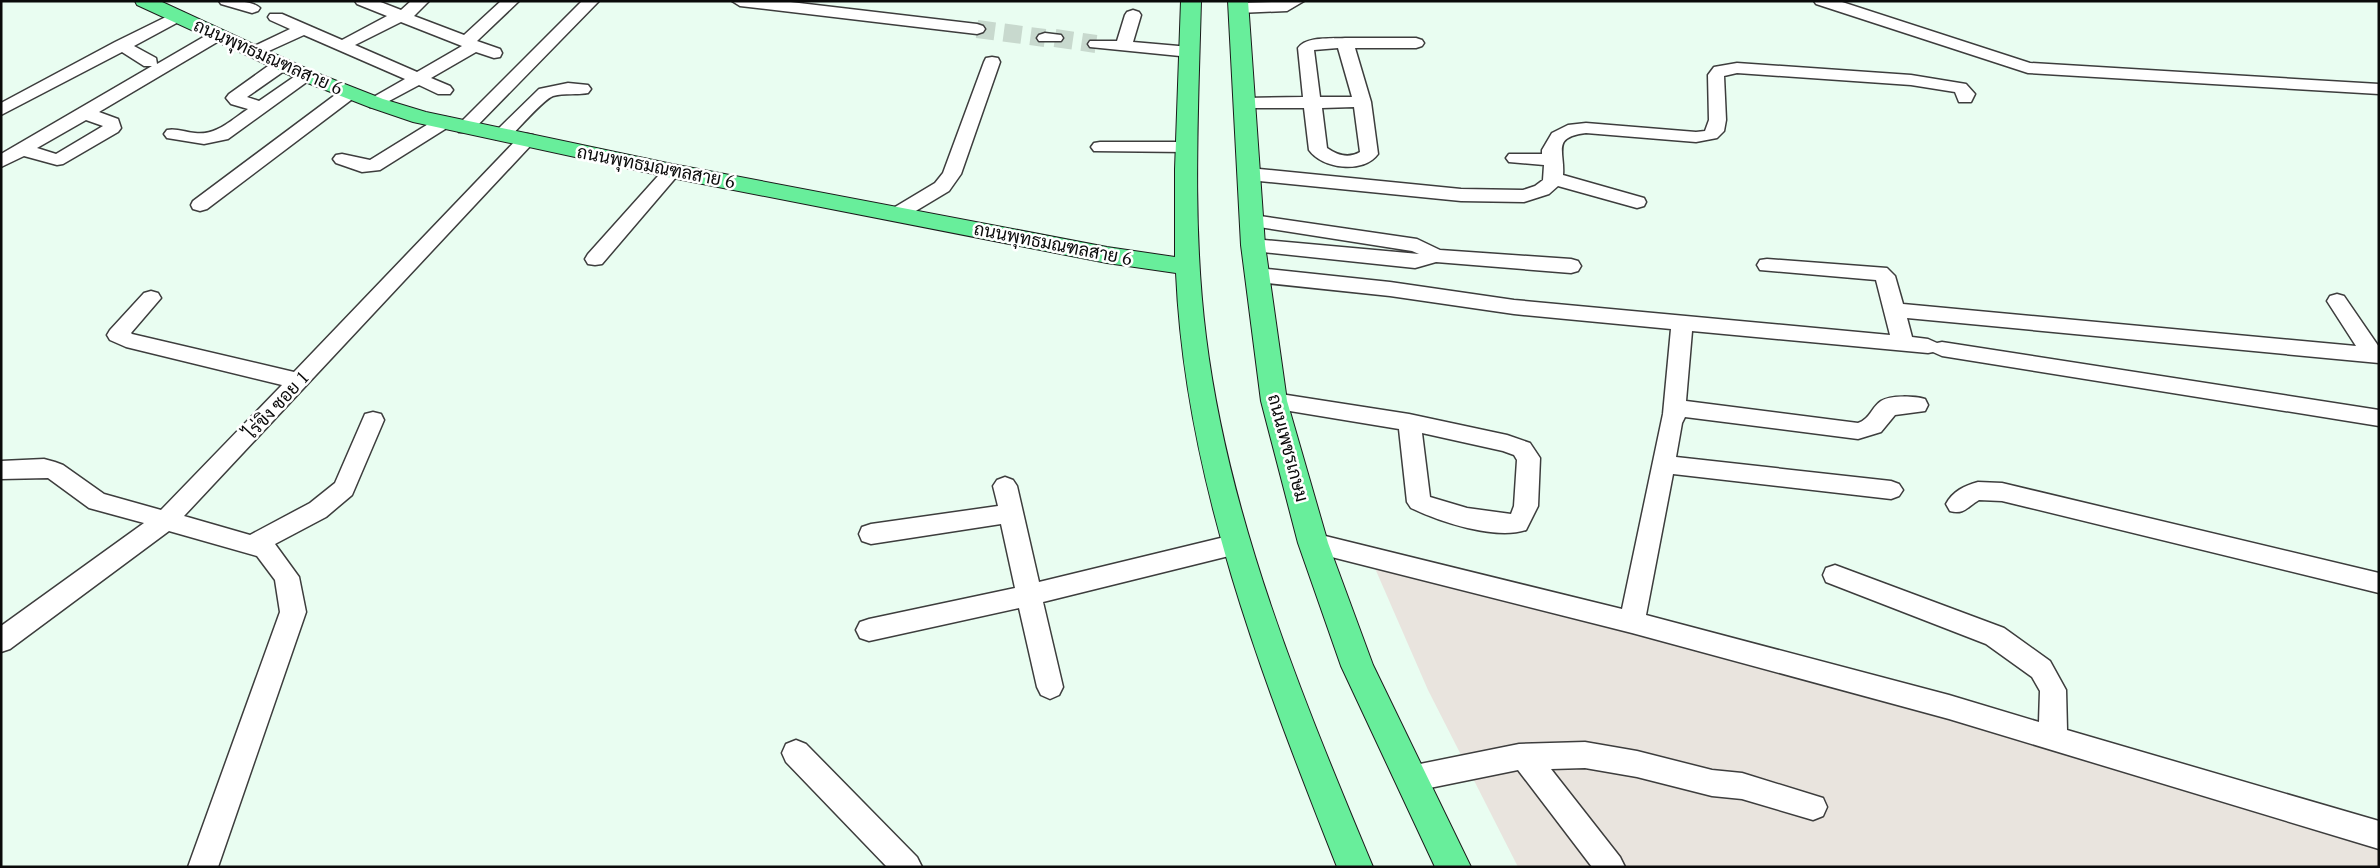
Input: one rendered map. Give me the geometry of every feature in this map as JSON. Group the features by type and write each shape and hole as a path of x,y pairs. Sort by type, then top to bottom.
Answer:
{"main road":[{"name":"ถนนพุทธมณฑลสาย 6","path":"144,1 307,76 349,93 376,103 454,125 672,171 1107,255 1187,267"},
{"path":"1191,1 1187,147 1187,267 1192,336 1200,386 1237,544 1306,748 1355,867"},
{"name":"ถนนเพชรเกษม","path":"1238,5 1253,233 1274,401 1313,543 1357,666 1453,867"}],"street":[{"path":"226,1 252,8"},
{"path":"363,1 494,53"},
{"path":"342,46 401,16 421,1"},
{"path":"376,103 419,79 471,43 511,1"},
{"path":"342,159 362,166 374,166 454,125 591,1"},
{"path":"740,1 977,29"},
{"path":"1238,5 1287,6 1296,1"},
{"path":"1822,1 2028,68 2379,89"},
{"path":"1123,47 1133,15"},
{"path":"1,110 178,16"},
{"path":"276,17 444,90"},
{"path":"254,52 303,29"},
{"path":"1,162 86,114 218,35"},
{"path":"1344,43 1362,102 1369,154 1364,158 1348,161 1336,160 1318,150 1308,102 1306,48 1320,44 1344,43 1416,43"},
{"path":"1096,44 1190,52"},
{"path":"121,45 150,62"},
{"path":"897,214 942,187 952,174 992,62"},
{"path":"261,107 235,98 281,64"},
{"path":"1249,174 1496,197 1524,196 1542,190 1551,183 1553,169 1551,150 1558,137 1568,130 1576,128 1696,137 1711,135 1715,131 1717,118 1716,75 1726,69 1737,68 1911,80 1960,88 1966,94 1965,98"},
{"path":"174,134 202,140 222,135 307,76"},
{"path":"502,135 545,93 568,88 582,89"},
{"path":"200,205 349,93"},
{"path":"1244,103 1362,102"},
{"path":"23,150 57,160 112,128 112,123 107,120 86,114"},
{"name":"ไร่ขิง ซอย 1","path":"1,641 166,520 527,139"},
{"path":"1100,147 1187,147"},
{"path":"1515,158 1553,169 1637,202"},
{"path":"595,259 672,171"},
{"path":"1322,231 1324,251"},
{"path":"1253,233 1322,231 1417,245 1436,256"},
{"path":"1253,233 1324,251 1415,262 1436,256 1571,266"},
{"path":"1767,265 1880,273 1885,276 1903,343"},
{"path":"1257,275 1390,289 1514,307 1903,343 2379,418"},
{"path":"151,298 117,335 126,340 299,381"},
{"path":"2337,301 2376,356"},
{"path":"1895,310 2376,356"},
{"path":"1632,622 1674,414 1682,323"},
{"path":"1274,401 1409,422 1507,443 1522,449 1528,458 1526,506 1518,523 1504,524 1431,509 1420,502 1409,422"},
{"path":"1674,414 1681,408 1858,431 1874,426 1889,407 1917,405"},
{"path":"252,545 318,510 344,489 373,420"},
{"path":"1664,464 1891,490"},
{"path":"1,470 44,468 55,471 97,502 166,520 265,550 287,577 294,612 203,867"},
{"path":"1005,486 1050,687"},
{"path":"1958,504 1970,492 1980,490 2002,492 2379,583"},
{"path":"871,534 1011,514"},
{"path":"1313,543 1632,622 1949,707 2379,835"},
{"path":"869,630 1029,595 1237,544"},
{"path":"1835,575 1995,636 2041,669 2053,690 2054,738"},
{"path":"796,753 907,867"},
{"path":"1410,779 1525,757 1585,755 1638,764 1712,783 1742,786 1813,806"},
{"path":"1525,757 1610,867"}],"shaded area":[{"path":"1367,550 2379,839 2379,867 1518,867 1428,690"}],"tunnel":[{"path":"977,29 1045,38"},
{"path":"1055,38 1096,44"}]}
